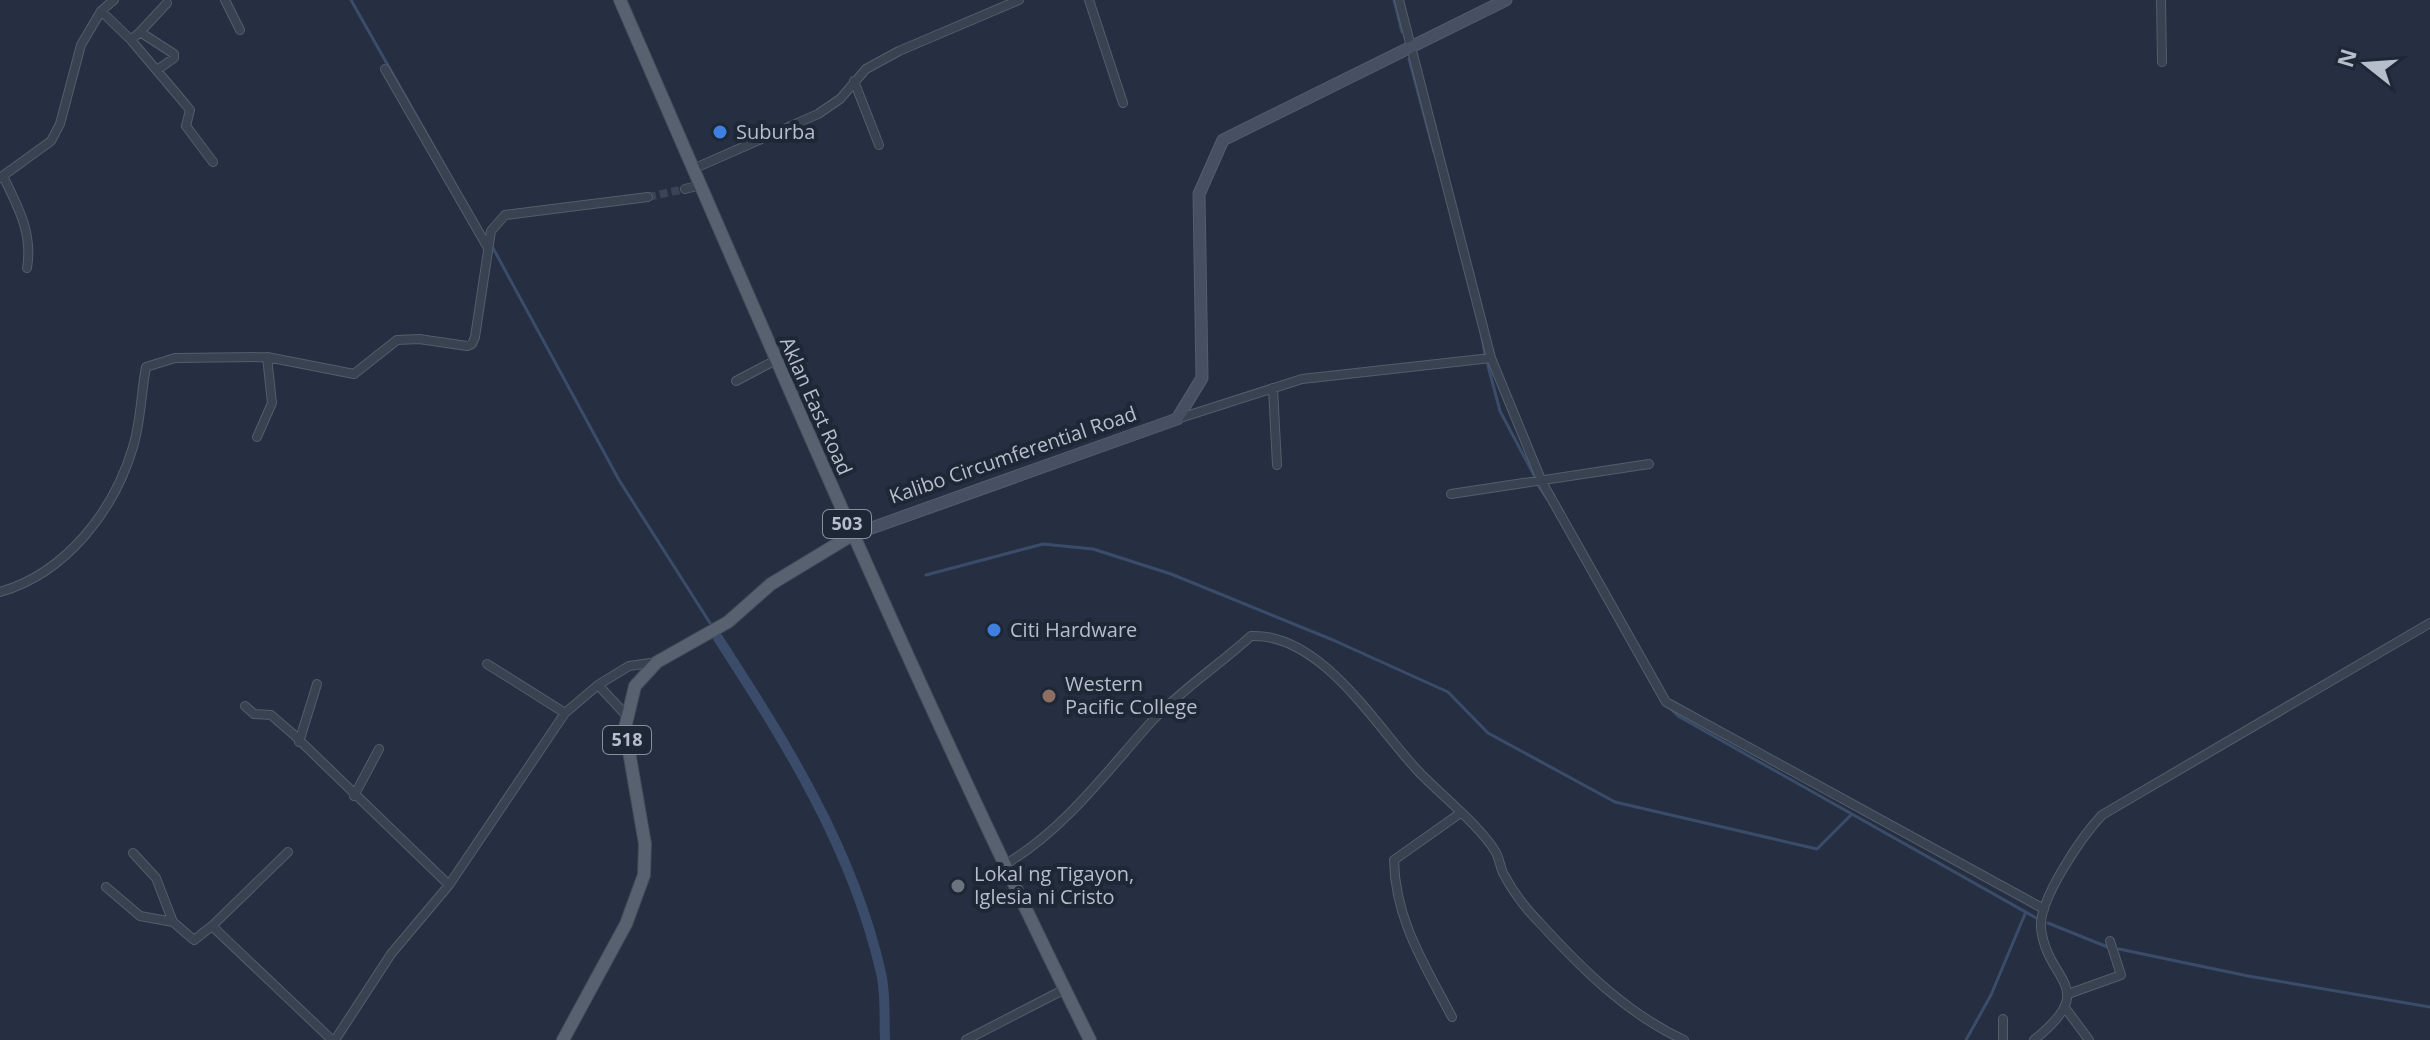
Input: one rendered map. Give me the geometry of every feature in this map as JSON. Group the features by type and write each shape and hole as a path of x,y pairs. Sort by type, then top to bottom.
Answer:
{"main road":[{"name":"Aklan East Road","path":"620,0 852,535 1090,1040"},
{"path":"1177,419 1202,378 1199,194 1223,140 1506,0"},
{"name":"Kalibo Circumferential Road","path":"563,1040 626,924 644,875 645,844 628,750 626,715 635,686 657,662 728,622 771,584 852,535 1177,419"}],"street":[{"path":"27,268 30,249 26,224 2,177 51,141 60,124 81,45 101,11 112,0"},
{"path":"225,0 240,30"},
{"path":"693,169 818,114 840,99 866,69 899,51 1019,0"},
{"path":"1089,0 1123,103"},
{"path":"1399,0 1491,358 1542,482 1666,702 2044,909"},
{"path":"2161,0 2162,62"},
{"path":"131,40 167,3"},
{"path":"101,11 131,40 190,110 186,126 213,162"},
{"path":"140,32 174,54 174,58 157,70"},
{"path":"385,69 488,248"},
{"path":"854,81 879,145"},
{"path":"685,189 701,185"},
{"path":"0,592 25,585 42,574 78,543 101,515 120,484 134,445 146,367 156,361 267,357 354,374 397,340 472,344 491,231 505,215 648,197"},
{"path":"257,437 272,403 267,357"},
{"path":"1177,419 1302,379 1491,358"},
{"path":"736,381 774,361"},
{"path":"1273,388 1277,465"},
{"path":"1451,494 1649,464"},
{"path":"2034,1040 2066,1009 2068,994 2044,942 2040,925 2044,909 2082,836 2102,815 2430,623"},
{"path":"1006,864 1035,846 1115,768 1153,720 1251,636 1284,642 1355,691 1400,751 1495,851 1503,873 1537,921 1631,1011 1684,1040"},
{"path":"212,926 334,1040 391,954 449,885 565,713 598,685 638,662 657,662"},
{"path":"487,664 538,700 565,713"},
{"path":"299,742 317,684"},
{"path":"598,685 626,715"},
{"path":"245,706 254,714 271,715 449,885"},
{"path":"354,796 379,749"},
{"path":"1452,1017 1404,922 1394,892 1394,860 1459,814"},
{"path":"133,853 156,878 173,922 194,940 288,852"},
{"path":"106,887 140,916 173,922"},
{"path":"2068,994 2121,975 2110,941"},
{"path":"966,1040 1065,989"},
{"path":"2066,1009 2089,1040"},
{"path":"2003,1019 2003,1040"}],"waterway":[{"path":"351,0 438,154"},
{"path":"1394,0 1402,32"},
{"path":"1409,59 1434,152"},
{"path":"493,248 619,480 710,623"},
{"path":"1482,337 1485,355"},
{"path":"1487,362 1500,411 1536,479"},
{"path":"1539,487 1547,499"},
{"path":"926,575 1043,544 1093,549 1171,574 1333,640 1448,692 1488,733 1615,802 1817,849 1852,814"},
{"path":"718,638 792,757 835,840 853,883 881,973 885,1040"},
{"path":"1670,708 1678,716 2038,919"},
{"path":"1966,1040 1991,995 2025,914"},
{"path":"2048,923 2110,948"},
{"path":"2119,949 2248,976 2430,1007"}],"tunnel":[{"path":"648,197 685,189"}],"place":[{"name":"Suburba","path":"720,132"},
{"name":"Citi Hardware","path":"994,630"},
{"name":"Western Pacific College","path":"1049,696"},
{"name":"Lokal ng Tigayon, Iglesia ni Cristo","path":"958,886"}]}
